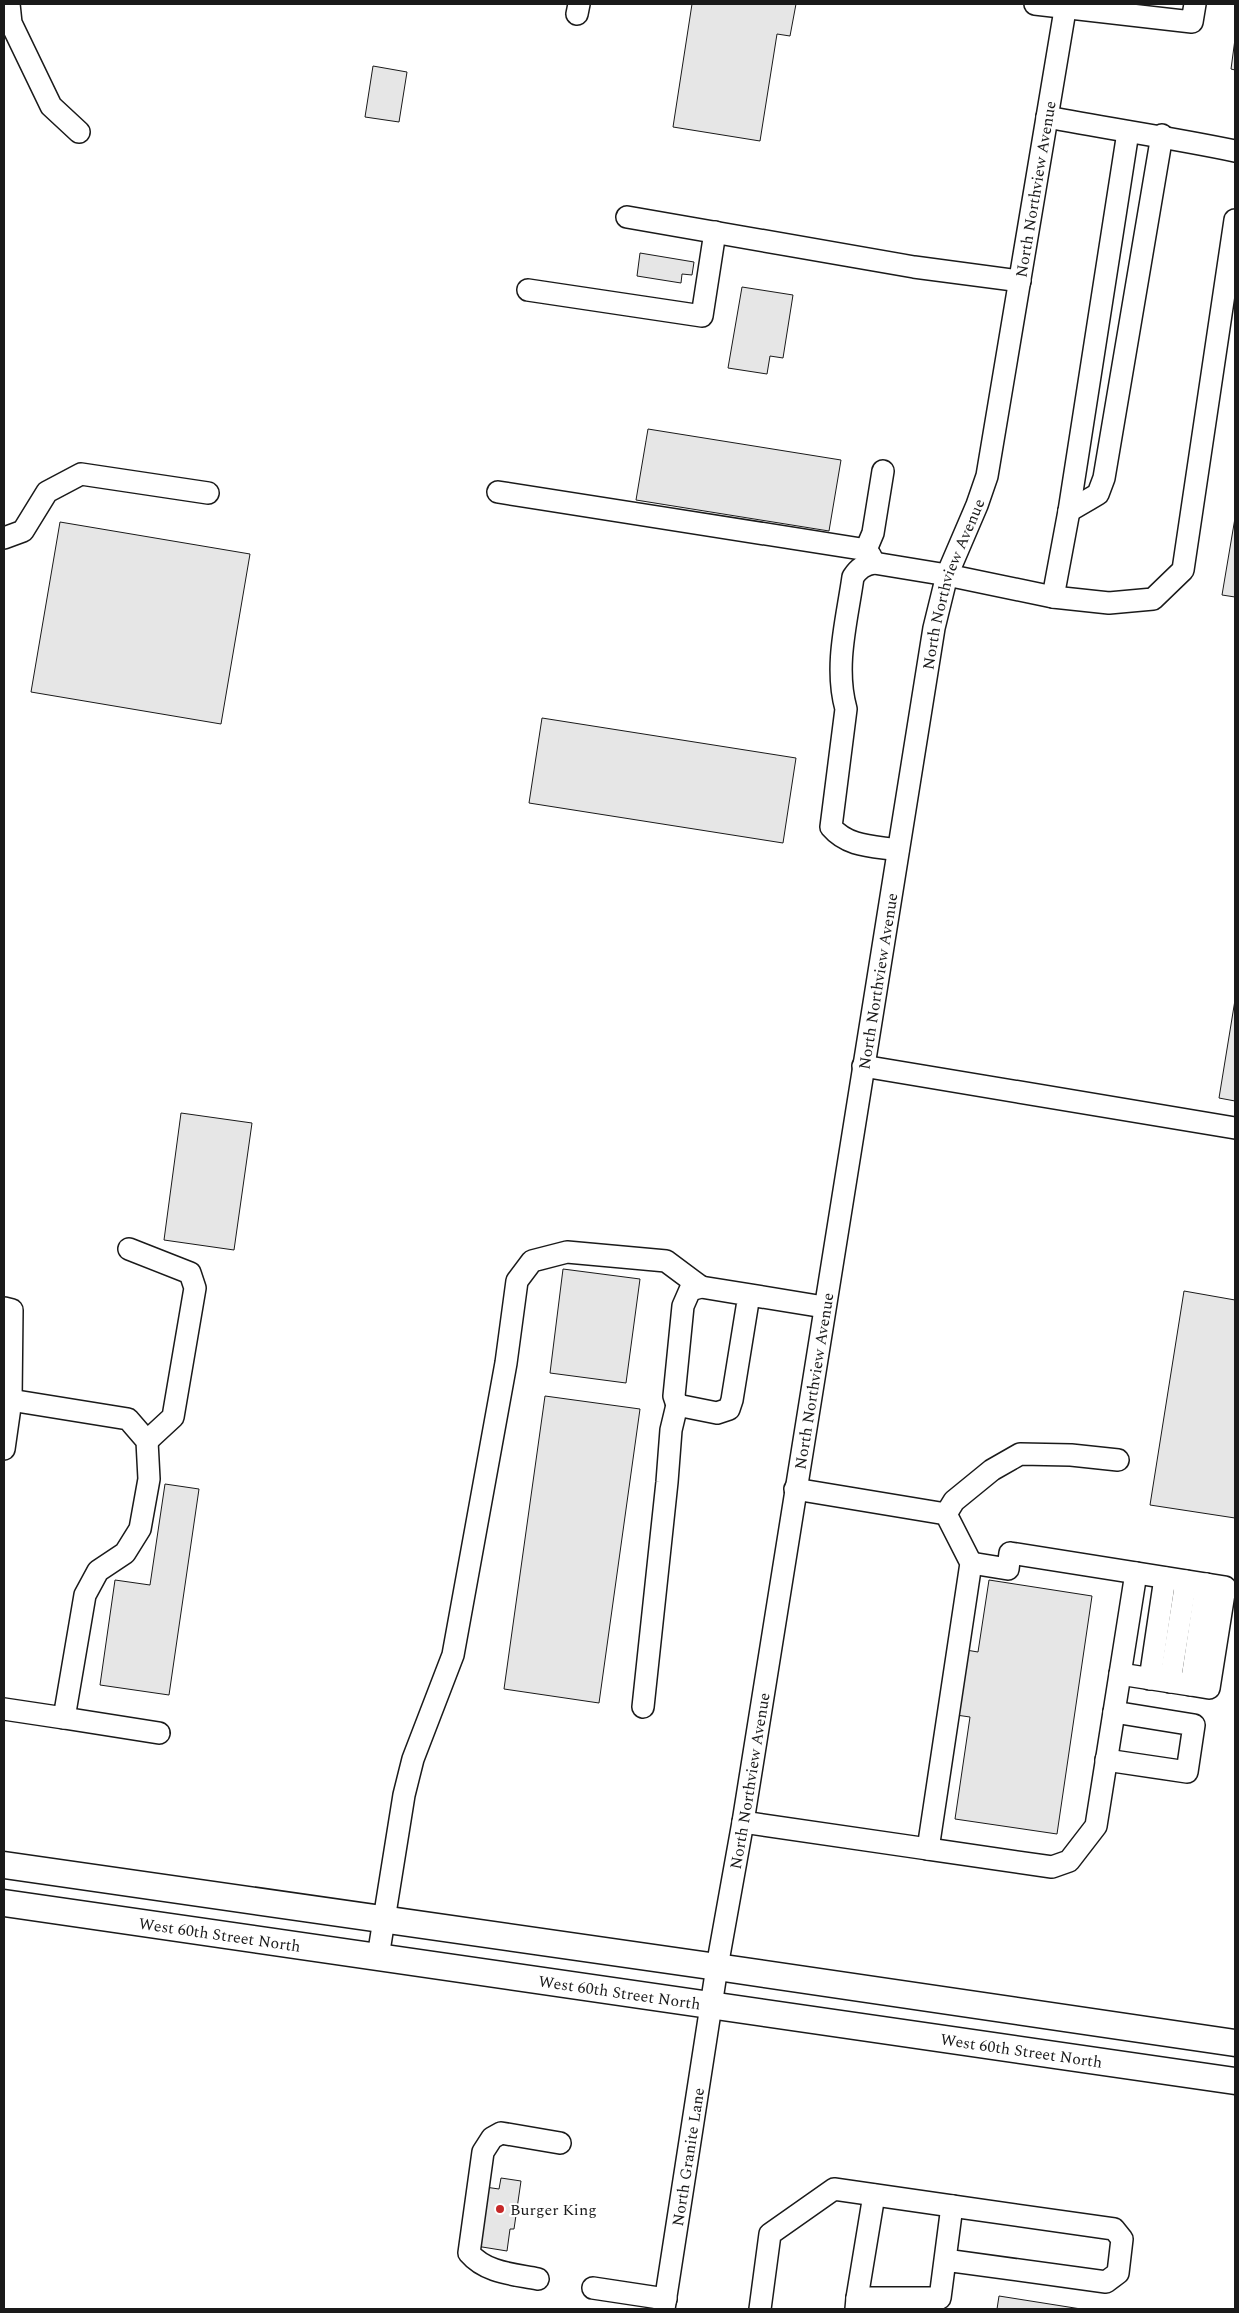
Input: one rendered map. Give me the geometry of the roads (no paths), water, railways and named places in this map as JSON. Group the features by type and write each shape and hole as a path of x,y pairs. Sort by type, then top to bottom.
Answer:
{"main road":[{"path":"4,1865 1235,2043"},
{"name":"West 60th Street North","path":"4,1903 1235,2081"}],"street":[{"path":"9,4 11,23 51,106 80,132"},
{"path":"1035,4 1066,6 1192,22 1195,4"},
{"name":"North Northview Avenue","path":"712,2004 743,1822 934,628 947,575 977,505 987,476 1066,6"},
{"path":"1047,117 1128,132 1162,135 1235,151"},
{"path":"1053,597 1069,511 1128,132"},
{"path":"1069,511 1098,494 1104,478 1162,135"},
{"path":"627,218 914,267 1020,281"},
{"path":"498,492 861,549 870,558 1053,597 1110,603 1153,599 1183,570 1235,220"},
{"path":"528,290 702,316 715,232"},
{"path":"883,471 870,558 865,565 857,570 853,577 840,666 842,694 846,709 831,827 838,834 853,843 898,850"},
{"path":"4,538 24,531 47,492 81,474 208,493"},
{"path":"863,1066 1235,1128"},
{"path":"129,1249 190,1273 195,1288 174,1417 147,1440"},
{"path":"378,1957 404,1795 413,1759 453,1655 506,1363 516,1281 532,1261 567,1252 666,1261 701,1287"},
{"path":"643,1706 671,1430 677,1405 674,1396 684,1306 690,1290 701,1287 824,1308"},
{"path":"677,1405 717,1412 729,1409 750,1295"},
{"path":"4,1308 12,1310 4,1449"},
{"path":"7,1400 128,1419 147,1440 149,1479 140,1529 125,1553 98,1571 85,1595 64,1718"},
{"path":"946,1514 954,1501 992,1470 1020,1454 1071,1455 1118,1460"},
{"path":"795,1489 946,1514"},
{"path":"928,1849 971,1563 946,1514"},
{"path":"971,1563 1008,1569 1010,1553 1224,1587 1210,1688 1120,1674"},
{"path":"743,1822 1052,1867 1069,1861 1096,1826 1136,1573"},
{"path":"1165,1578 1170,1682"},
{"path":"1170,1682 1196,1583"},
{"path":"4,1709 159,1732"},
{"path":"1106,1760 1187,1772 1189,1763 1194,1725 1114,1712"},
{"name":"North Granite Lane","path":"665,2304 712,2004"},
{"path":"538,2279 497,2271 478,2263 469,2253 484,2152 492,2138 501,2133 560,2144"},
{"path":"760,2309 770,2234 834,2189 1114,2229 1122,2239 1118,2273 1106,2282 945,2260"},
{"path":"874,2195 856,2304 939,2304 952,2206"},
{"path":"593,2288 665,2304"}],"place":[{"name":"Burger King","path":"500,2209"}]}
